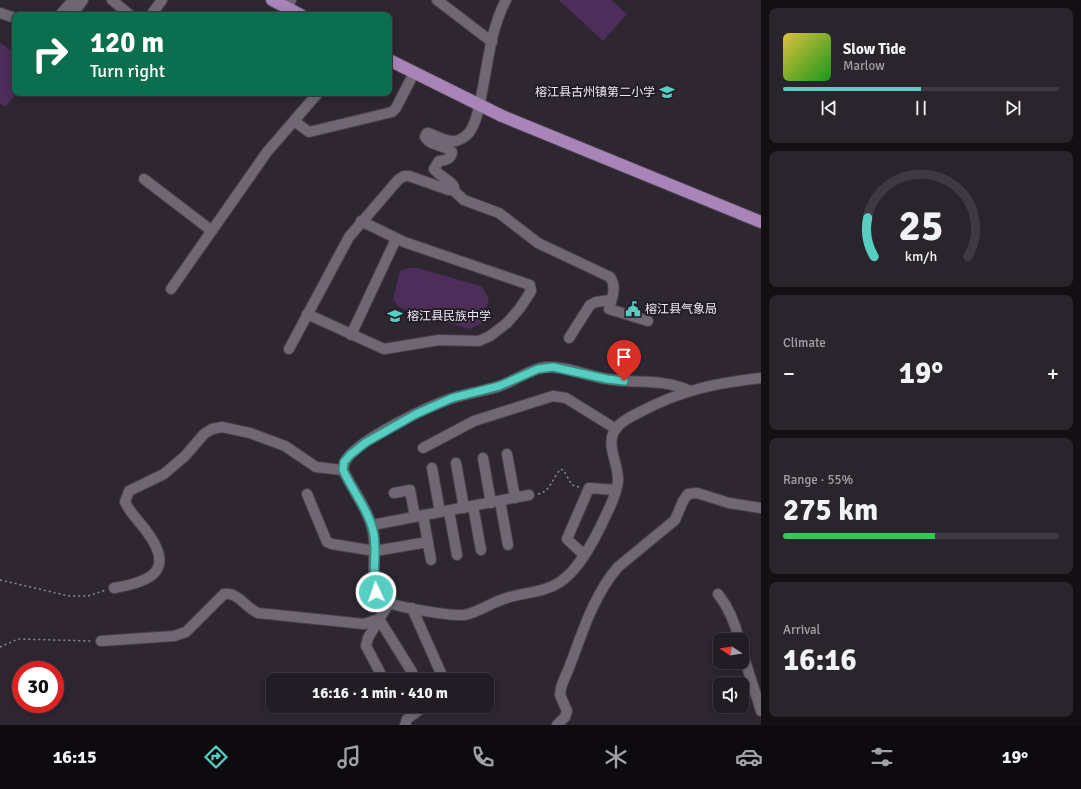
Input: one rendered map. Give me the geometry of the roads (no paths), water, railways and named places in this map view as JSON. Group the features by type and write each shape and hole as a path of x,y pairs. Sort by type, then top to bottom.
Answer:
{"main road":[{"path":"272,0 290,4 299,12"},
{"path":"392,62 479,106 761,222"}],"street":[{"path":"63,12 73,0"},
{"path":"74,12 83,0"},
{"path":"112,0 126,12"},
{"path":"153,12 162,0"},
{"path":"437,0 492,42"},
{"path":"453,190 454,187 452,183 437,174 434,169 439,161 449,159 452,156 452,152 448,148 434,145 424,137 427,133 447,141 457,140 466,136 472,127 479,106 497,20 506,0"},
{"path":"0,13 12,17"},
{"path":"294,121 309,132 392,112 396,108 414,73"},
{"path":"171,289 267,152 315,96"},
{"path":"289,349 342,249 361,221 404,176 409,176 449,190 453,190 464,200 499,213 538,243 610,277 614,282 609,309 648,321"},
{"path":"144,179 212,231"},
{"path":"307,314 384,349 439,340 479,341 490,336 507,323 520,308 531,291 530,285 396,239 361,221"},
{"path":"351,335 396,239"},
{"path":"570,338 590,305 596,302 611,300"},
{"path":"690,391 674,384 607,379 558,368 543,367 499,386 452,398 416,414 365,443 344,462 343,470 372,525 375,551 374,583 376,592 380,599 388,604 465,614 514,595 551,587 561,582 570,574 584,555 606,515 616,490 617,469 611,440 616,429 626,420 649,407 690,391 717,384 761,378"},
{"path":"423,448 474,420 553,396 566,398 616,429"},
{"path":"114,588 134,585 146,580 156,572 159,560 159,553 152,539 127,507 125,502 129,491 164,474 185,456 204,434 212,429 222,427 250,433 286,446 316,467 343,470"},
{"path":"507,454 515,498"},
{"path":"483,458 508,545"},
{"path":"456,463 481,550"},
{"path":"432,468 457,555"},
{"path":"584,555 566,539 589,488 616,490"},
{"path":"394,493 410,490 428,542 431,560"},
{"path":"557,725 567,711 560,695 561,688 577,643 600,595 618,567 674,520 688,494 697,493 729,502 761,508"},
{"path":"307,494 327,542 332,544 375,551 428,542"},
{"path":"372,525 528,495"},
{"path":"101,641 174,636 186,632 224,594 229,593 234,595 252,611 258,613 353,623 369,623 379,619"},
{"path":"718,594 727,606 734,620 737,633"},
{"path":"380,673 366,646 368,638 388,604"},
{"path":"412,608 441,673"},
{"path":"379,619 412,672"},
{"path":"748,669 761,712"},
{"path":"404,725 407,718 414,713"}],"place":[{"name":"榕江县古州镇第二小学","path":"667,92"},
{"name":"榕江县气象局","path":"633,309"},
{"name":"榕江县民族中学","path":"395,316"}]}
